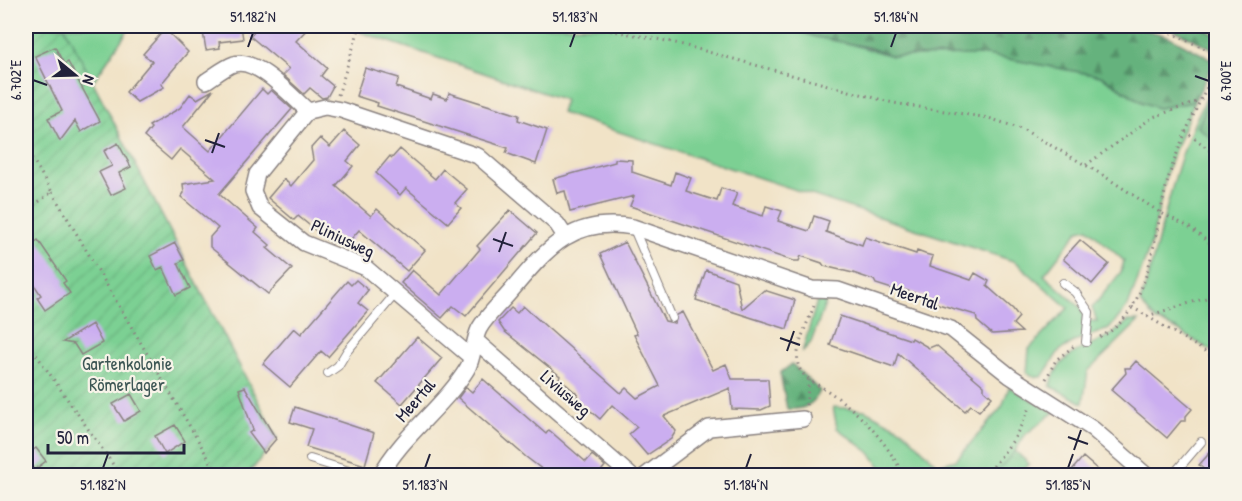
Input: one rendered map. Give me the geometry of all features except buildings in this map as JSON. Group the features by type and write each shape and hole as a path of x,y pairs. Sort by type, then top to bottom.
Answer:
{"street":[{"path":"206,81 234,64 251,65 264,72 308,111 333,108 478,156 557,224 565,236"},
{"name":"Pliniusweg","path":"308,111 257,174 253,191 257,204 304,243 366,268 471,357"},
{"name":"Meertal","path":"380,476 397,451 468,368 479,329 547,249 565,236 596,225 633,227 812,289 838,290 951,329 1010,376 1093,429 1147,476"},
{"name":"Liviusweg","path":"476,341 631,476"},
{"path":"645,476 709,428 803,419"}],"lane":[{"path":"633,227 672,318"},
{"path":"1063,283 1075,292 1089,312 1086,342"},
{"path":"328,373 338,366 347,351 396,293"},
{"path":"1172,476 1202,442"},
{"path":"310,459 365,476"}],"path":[{"path":"333,108 360,26"},
{"path":"587,26 672,42 893,103 989,118 1024,129 1161,213 1189,226 1216,248"},
{"path":"1148,26 1163,29 1216,54"},
{"path":"986,476 1014,440 1063,353 1114,327 1132,306 1147,270 1169,175 1197,102 1216,69"},
{"path":"1086,165 1153,117 1197,102"},
{"path":"1185,131 1216,155"},
{"path":"26,148 219,476"},
{"path":"26,211 52,192"},
{"path":"819,288 798,358 799,367 809,380 870,424 886,443 904,476"},
{"path":"1147,316 1216,295"},
{"path":"1132,306 1216,358"},
{"path":"26,340 121,476"},
{"path":"803,419 809,380"}],"green space":[{"name":"Gartenkolonie Römerlager","path":"26,26 64,26 277,438 248,475 26,475"},
{"path":"64,26 131,26 92,83"},
{"path":"362,26 788,26 892,56 987,55 1101,76 1142,102 1158,108 1194,102 1168,168 1151,244 1128,306 1109,329 1077,340 1059,351 1042,377 1034,377 1027,373 1029,349 1068,308 1016,262 561,113 565,100 360,32","holes":["1088,228 1124,261 1121,272 1092,308 1097,321 1083,321 1084,316 1080,307 1044,275 1079,230"]},
{"path":"788,26 1131,26 1168,36 1215,61 1194,102 1158,108 1142,102 1101,76 987,55 892,56 867,47 815,37"},
{"path":"1158,26 1200,26 1216,35 1216,48 1213,49 1172,29"},
{"path":"1216,81 1216,142 1198,127"},
{"path":"1214,85 1198,127 1216,142 1216,354 1176,329 1157,321 1140,303 1179,164 1200,111"},
{"path":"817,301 826,302 811,342 802,353"},
{"path":"1128,321 1139,321 1088,371 1083,403 1050,386 1064,361 1083,348 1117,331"},
{"path":"792,364 820,391 814,400 798,409 787,409 780,373"},
{"path":"1009,387 1054,412 1025,435 1015,451 1029,464 1019,475 889,476 869,452 837,428 833,407 865,410 903,430 938,465 956,460 1002,407"},
{"path":"1015,451 1029,464 1019,475 994,475"}]}
